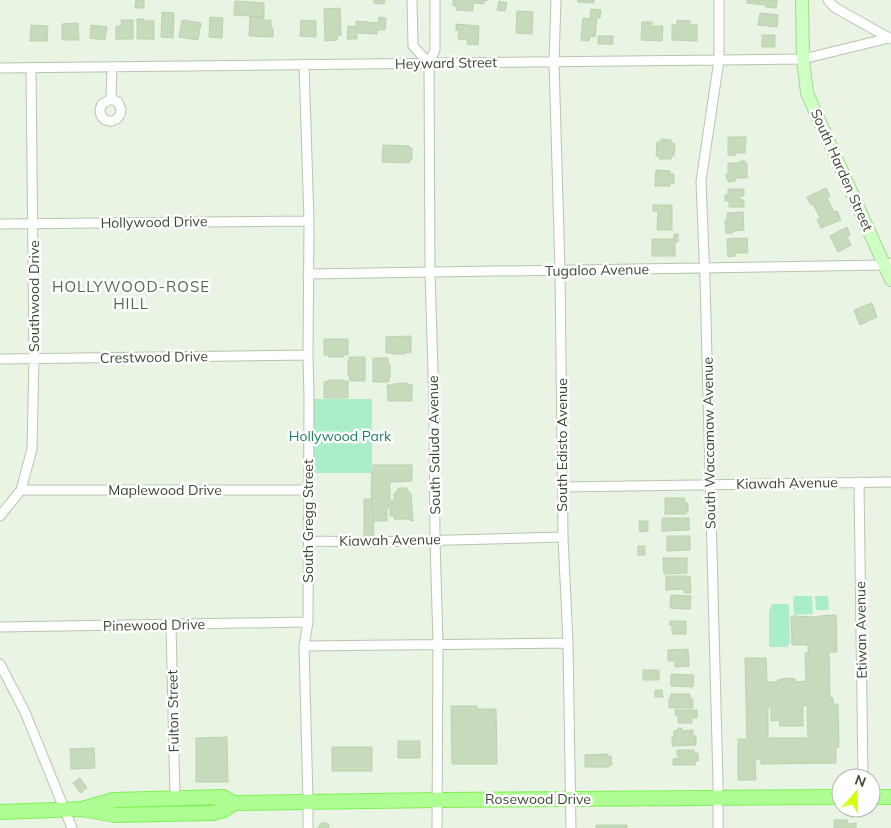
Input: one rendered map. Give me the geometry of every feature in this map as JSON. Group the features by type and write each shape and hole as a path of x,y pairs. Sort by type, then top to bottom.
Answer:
{"main road":[{"name":"South Harden Street","path":"802,0 803,59 807,93 888,264 891,280"},
{"name":"Rosewood Drive","path":"82,809 112,800 175,797 223,797 234,803 831,797"},
{"name":"Rosewood Drive","path":"0,812 82,809 115,815 213,813 224,810 234,803"}],"street":[{"path":"412,0 413,46 429,63"},
{"name":"South Saluda Avenue","path":"435,0 435,50 429,63 430,272 438,644 437,828"},
{"name":"South Edisto Avenue","path":"556,0 554,62 560,270 563,537 568,643 571,828"},
{"name":"South Waccamaw Avenue","path":"718,0 719,60 701,181 705,268 718,828"},
{"name":"Heyward Street","path":"828,0 834,8 890,39"},
{"name":"Heyward Street","path":"0,68 803,59 890,39"},
{"name":"South Gregg Street","path":"304,64 309,221 308,622 304,646 308,828"},
{"path":"111,98 112,67"},
{"name":"Southwood Drive","path":"0,516 21,490 32,449 34,224 31,68"},
{"name":"Hollywood Drive","path":"0,224 309,221"},
{"name":"Tugaloo Avenue","path":"308,274 888,264"},
{"name":"Crestwood Drive","path":"0,359 308,355"},
{"name":"Etiwan Avenue","path":"859,482 863,768"},
{"name":"Kiawah Avenue","path":"563,487 891,482"},
{"name":"Maplewood Drive","path":"21,490 309,490"},
{"name":"Kiawah Avenue","path":"308,541 375,542 563,537"},
{"name":"Pinewood Drive","path":"0,627 308,622"},
{"name":"Fulton Street","path":"171,625 175,797"},
{"path":"304,646 568,643"},
{"path":"0,664 25,712 72,828"}],"green space":[{"name":"Hollywood Park","path":"309,399 372,399 372,473 309,473"},
{"path":"795,596 812,596 813,614 794,615 793,599"},
{"path":"815,596 828,596 829,610 816,610"},
{"path":"772,604 789,604 790,643 787,647 769,647 769,611"}],"building":[{"path":"136,0 144,0 144,8 135,8"},
{"path":"374,0 385,0 384,4 374,3"},
{"path":"453,0 489,0 484,1 484,4 473,3 473,11 456,10 456,6 453,6"},
{"path":"578,0 594,0 594,3 578,2"},
{"path":"747,0 777,0 776,8 747,3"},
{"path":"235,1 264,3 264,17 234,15"},
{"path":"499,1 507,3 505,11 497,10"},
{"path":"340,8 341,35 337,36 337,40 325,41 324,9"},
{"path":"591,9 601,10 600,18 597,17 595,37 590,36 589,41 581,40 583,18 590,19"},
{"path":"517,11 533,12 532,34 516,33"},
{"path":"162,12 174,13 173,38 161,37"},
{"path":"760,13 778,15 777,27 758,25"},
{"path":"250,16 264,17 263,20 271,20 273,37 249,36"},
{"path":"210,17 223,18 222,38 209,37"},
{"path":"379,17 386,18 385,30 377,30 377,34 357,33 357,39 347,39 348,26 356,27 356,21 378,23"},
{"path":"137,19 154,21 154,39 137,39"},
{"path":"121,20 133,20 133,39 116,39 116,26 122,26"},
{"path":"182,20 201,23 198,40 179,37"},
{"path":"301,20 316,21 316,37 300,36"},
{"path":"677,20 690,21 690,25 697,25 697,41 672,40 672,25 677,25"},
{"path":"642,22 652,22 652,26 663,26 662,41 641,40"},
{"path":"78,23 79,40 62,40 62,24"},
{"path":"456,24 479,26 478,45 467,44 468,40 458,39 459,31 456,30"},
{"path":"31,25 48,26 47,41 30,41"},
{"path":"91,25 107,27 105,40 90,38"},
{"path":"762,35 775,35 775,47 762,47"},
{"path":"598,36 613,36 613,44 598,44"},
{"path":"728,137 746,137 745,153 735,153 735,156 728,155"},
{"path":"661,139 671,140 671,143 675,144 674,156 671,156 671,159 659,159 659,156 656,156 657,142 661,142"},
{"path":"383,145 409,146 409,148 412,148 412,160 409,160 409,163 382,162"},
{"path":"740,161 747,163 747,178 735,178 735,181 728,182 726,174 728,174 728,163 740,163"},
{"path":"656,170 670,171 670,174 674,174 674,184 670,183 670,186 655,186"},
{"path":"826,188 830,196 827,198 834,212 837,211 841,220 821,228 817,220 820,218 807,197"},
{"path":"728,189 744,189 744,196 740,196 740,200 744,200 744,207 729,207 729,201 725,201"},
{"path":"653,205 672,205 672,230 657,230 658,211 653,211"},
{"path":"743,212 744,230 726,233 725,220 727,220 727,213"},
{"path":"847,227 850,235 847,237 851,245 838,252 830,236"},
{"path":"674,234 678,234 678,242 675,242 675,256 652,256 652,239 674,239"},
{"path":"747,238 748,253 735,253 735,256 728,257 727,239"},
{"path":"872,303 877,317 860,325 854,310"},
{"path":"411,336 411,352 405,354 386,353 386,337"},
{"path":"324,339 348,339 348,355 329,357 329,355 324,355"},
{"path":"349,357 365,357 365,381 350,381 348,375"},
{"path":"373,358 388,358 388,363 390,364 389,382 373,382"},
{"path":"329,380 348,381 348,398 324,398 324,382"},
{"path":"407,383 407,385 412,384 412,401 388,401 387,385"},
{"path":"373,465 412,465 412,481 390,482 390,500 394,500 394,494 399,488 406,488 411,494 413,521 409,519 394,519 394,516 390,516 390,508 387,508 387,521 375,521 375,499 372,499 371,494"},
{"path":"665,498 685,498 685,503 688,503 688,512 686,514 665,514"},
{"path":"364,499 373,499 374,538 364,538"},
{"path":"662,518 689,518 689,530 662,531"},
{"path":"639,521 648,521 648,531 640,532"},
{"path":"667,536 690,536 690,550 667,551"},
{"path":"638,546 645,546 645,555 638,555"},
{"path":"663,558 687,558 687,573 664,574"},
{"path":"666,576 690,576 691,593 684,593 684,589 666,590"},
{"path":"671,595 691,596 690,609 670,608"},
{"path":"836,615 837,652 829,652 830,698 833,698 833,704 838,704 839,747 836,747 836,763 761,764 761,759 755,759 756,780 738,780 738,739 747,739 745,658 766,658 767,682 778,682 778,680 787,678 795,679 795,682 806,681 805,653 808,653 808,645 792,645 791,616","holes":["807,705 808,738 768,738 768,707 771,707 771,721 779,720 780,726 803,726 803,706"]},
{"path":"670,621 686,621 686,634 672,634 672,625 669,625"},
{"path":"688,649 689,666 675,667 675,661 668,661 668,650"},
{"path":"643,670 659,670 659,680 643,680"},
{"path":"671,674 694,675 693,687 671,686"},
{"path":"655,690 662,690 663,697 655,697"},
{"path":"671,694 690,694 690,699 693,699 693,708 669,708"},
{"path":"451,706 477,706 477,709 496,709 497,764 452,764"},
{"path":"675,710 697,710 697,718 692,718 692,723 678,723 678,715 675,715"},
{"path":"678,728 682,728 682,731 693,730 693,736 696,736 696,745 672,746 674,731 678,730"},
{"path":"227,737 228,782 196,782 196,738"},
{"path":"398,741 420,741 420,758 398,758"},
{"path":"332,747 372,747 372,771 332,771"},
{"path":"94,748 95,768 71,769 70,749"},
{"path":"677,750 694,750 694,754 698,753 698,761 695,761 695,765 673,765 673,759 679,758"},
{"path":"608,754 608,757 611,756 612,765 609,765 609,767 585,767 585,755"},
{"path":"80,778 87,788 80,793 73,783"},
{"path":"834,820 848,820 847,824 856,823 856,828 834,828"},
{"path":"321,823 327,823 329,828 318,828"},
{"path":"596,825 627,825 627,828 596,828"}],"district":[{"name":"HOLLYWOOD-ROSE HILL","path":"131,296"}]}
